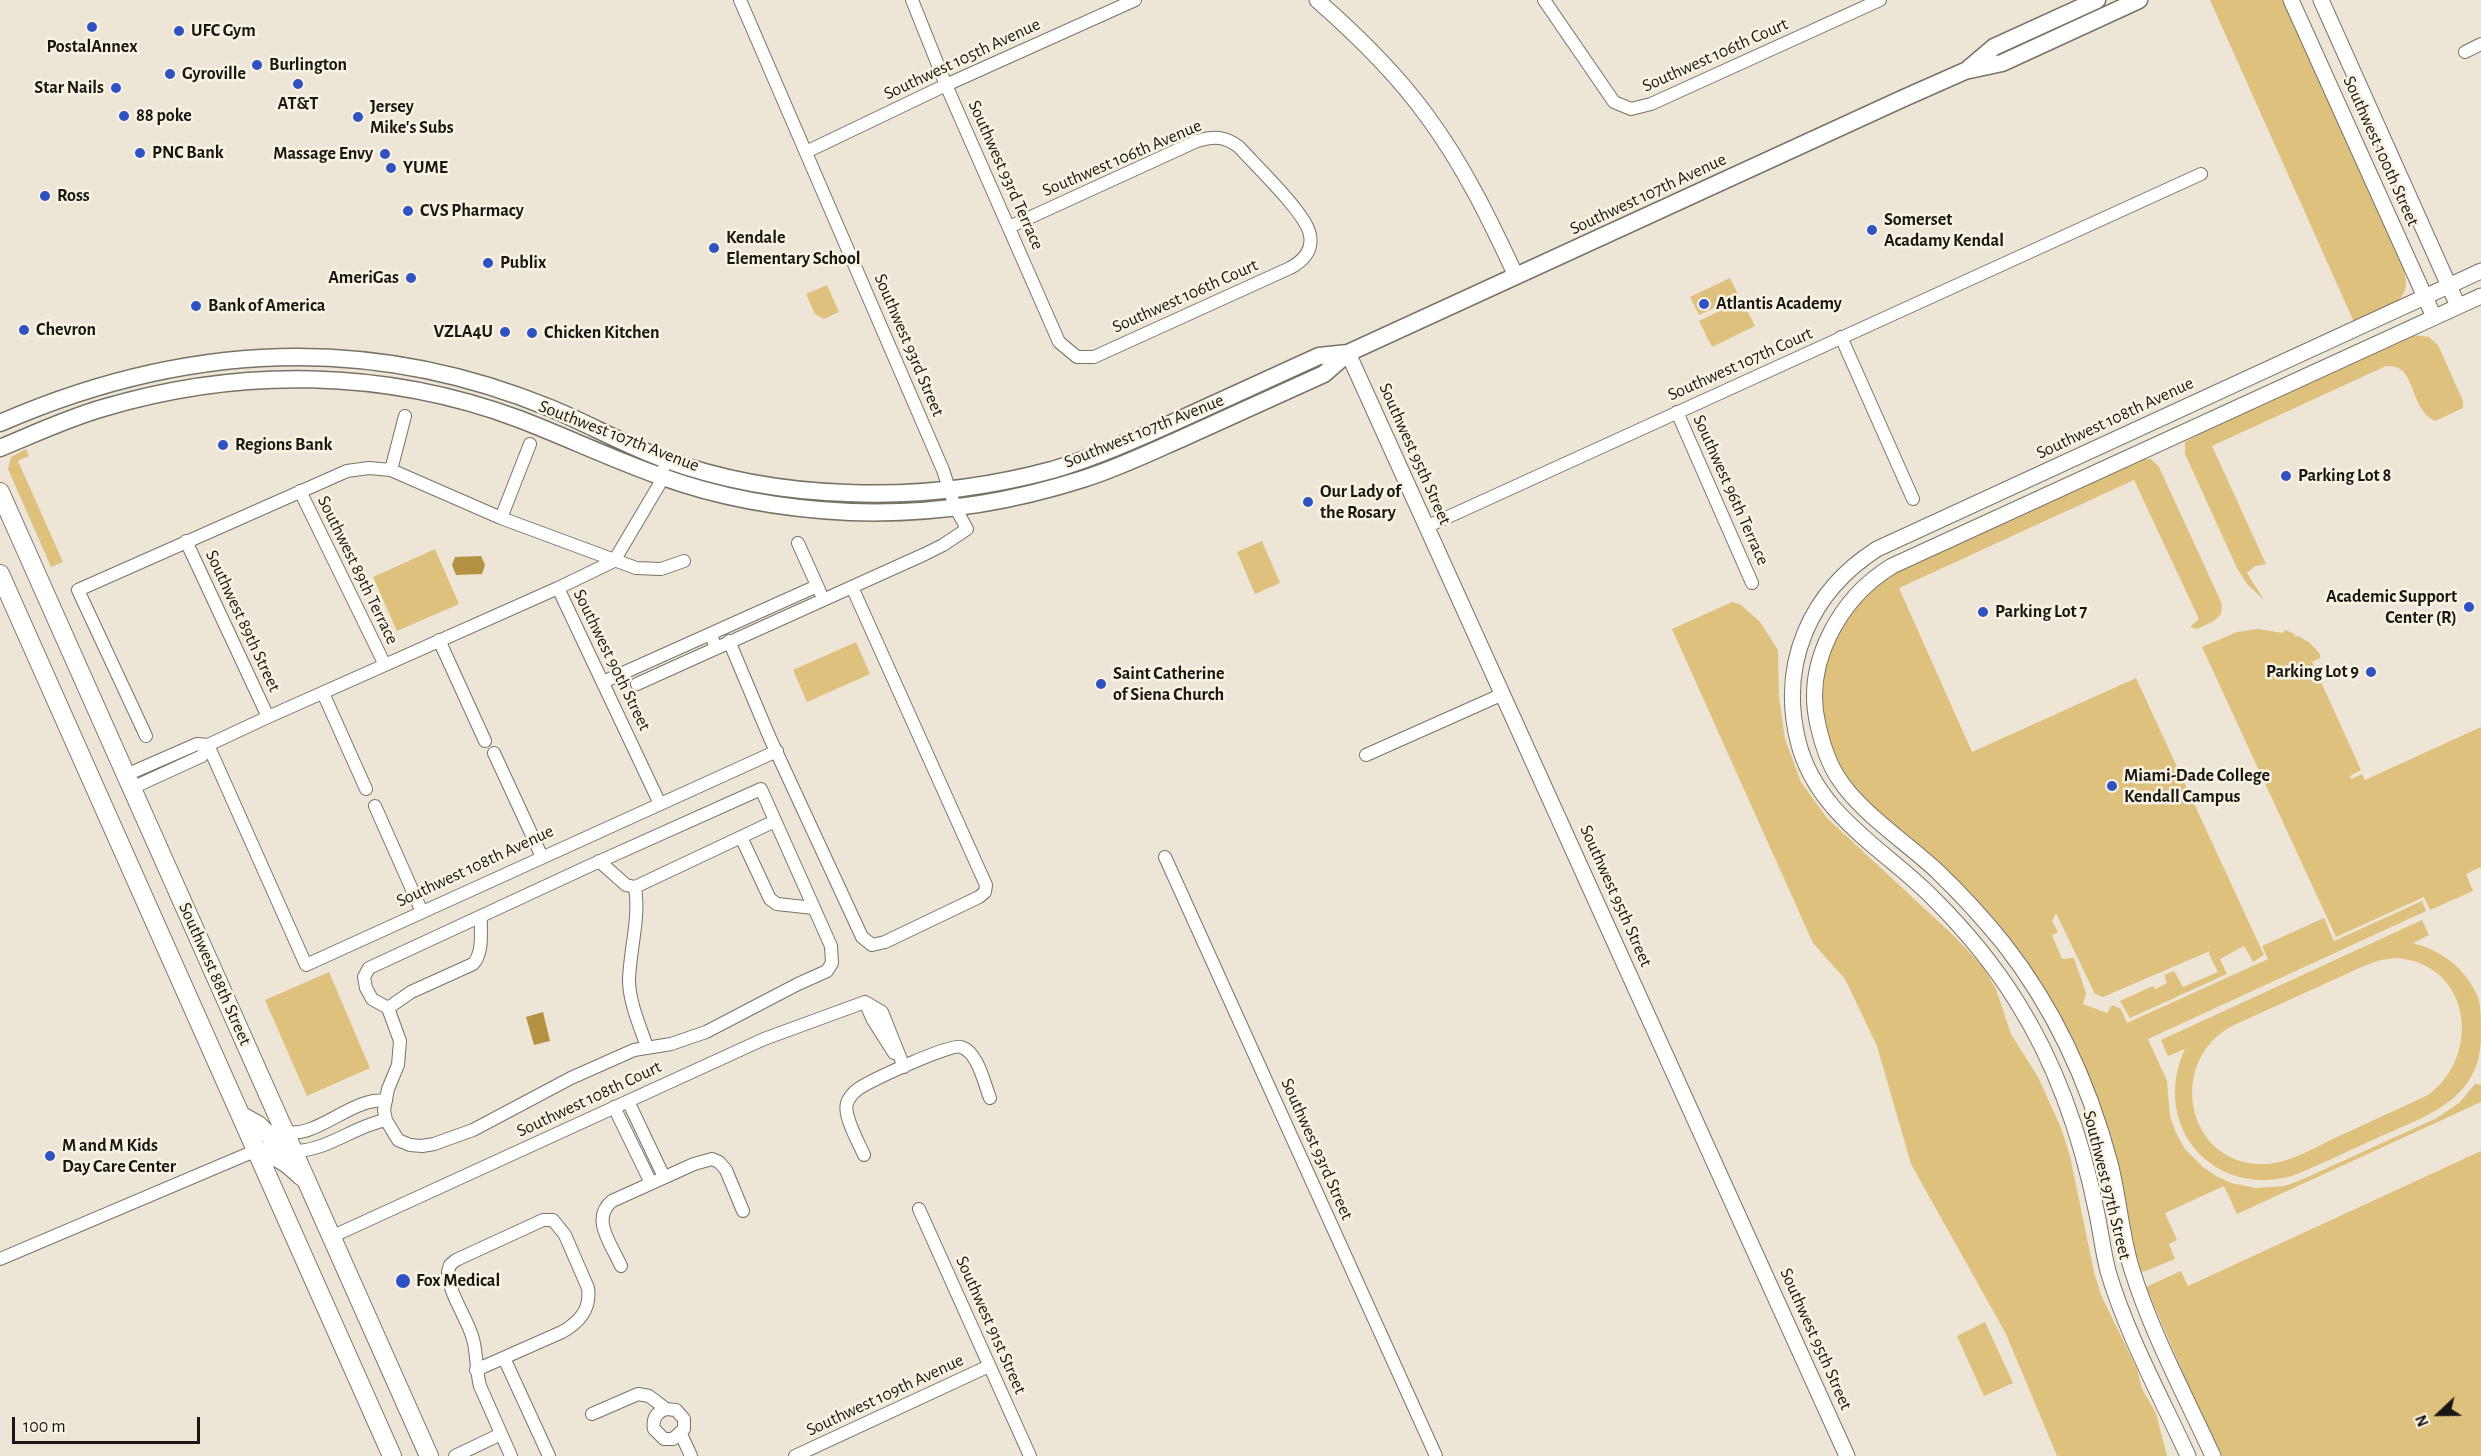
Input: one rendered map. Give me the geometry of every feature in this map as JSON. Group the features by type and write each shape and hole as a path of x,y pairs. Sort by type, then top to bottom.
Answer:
{"main road":[{"name":"Southwest 107th Avenue","path":"1965,71 1994,46 2097,0"},
{"name":"Southwest 107th Avenue","path":"0,448 103,408 177,390 225,383 280,379 349,381 441,395 494,410 662,477 731,496 809,508 881,512 955,507 1025,495 1084,479 1127,463 1324,374 1348,353 1516,276 1965,71 2002,63 2139,0"},
{"name":"Southwest 107th Avenue","path":"0,423 80,391 184,365 255,357 356,359 416,368 507,392 551,408 666,460 759,483 809,490 885,494 949,490 1019,478 1088,458 1146,435 1319,356 1348,353"},
{"path":"225,383 241,372 255,357 280,379 308,357"},
{"path":"393,386 407,379 416,368"},
{"name":"Southwest 88th Street","path":"0,492 429,1456"},
{"name":"Southwest 88th Street","path":"0,574 392,1456"},
{"path":"242,1116 294,1151"},
{"path":"257,1150 274,1155 290,1165 308,1182"}],"street":[{"name":"Southwest 93rd Street","path":"740,0 943,470 955,507 967,529 944,545 852,587"},
{"name":"Southwest 93rd Terrace","path":"912,0 946,85 1059,342 1077,357"},
{"name":"Southwest 105th Avenue","path":"806,152 946,85 1135,0"},
{"path":"1317,0 1366,45 1426,114 1475,191 1516,276"},
{"name":"Southwest 106th Court","path":"1544,0 1576,43 1611,98 1621,106 1631,109 1651,104 1880,0"},
{"name":"Southwest 100th Street","path":"2291,0 2434,317"},
{"name":"Southwest 100th Street","path":"2321,0 2458,306"},
{"path":"2465,52 2481,44"},
{"name":"Southwest 106th Avenue","path":"1009,227 1197,141 1216,137 1228,140 1239,147 1302,218 1311,237 1308,253 1304,259"},
{"name":"Southwest 107th Court","path":"1426,527 2201,174"},
{"name":"Southwest 106th Court","path":"1077,357 1094,357 1290,268 1304,259"},
{"name":"Southwest 108th Avenue","path":"1800,643 1815,612 1834,583 1854,564 1877,549 2481,271"},
{"path":"2434,317 2481,296"},
{"name":"Southwest 97th Street","path":"2213,1456 2136,1282 2128,1255 2109,1162 2089,1097 2050,1013 1998,938 1945,879 1856,799 1839,779 1824,747 1816,714 1816,682 1824,650 1836,622 1852,599 1869,582 1892,566 2434,317"},
{"path":"1841,337 1913,499"},
{"name":"Southwest 95th Street","path":"1348,353 1847,1456"},
{"name":"Southwest 96th Terrace","path":"1677,412 1752,583"},
{"path":"391,470 405,416"},
{"path":"501,518 530,444"},
{"path":"614,561 662,477 666,460"},
{"path":"146,736 78,590 354,469 391,470 501,518 636,568 661,569 684,561"},
{"name":"Southwest 89th Terrace","path":"300,491 385,665"},
{"name":"Southwest 89th Street","path":"186,541 268,717"},
{"path":"798,543 823,599"},
{"name":"Southwest 90th Street","path":"614,561 558,588 660,804"},
{"path":"603,682 817,586"},
{"path":"636,684 729,640 852,587 985,878 986,892 885,942 872,945 864,940 729,640"},
{"path":"129,782 175,754 197,744 208,745 558,588"},
{"path":"710,634 716,647"},
{"path":"439,640 486,741"},
{"name":"Southwest 97th Street","path":"1800,643 1794,675 1793,708 1798,741 1814,780 1838,815 1922,887 1946,911 2001,979 2040,1043 2059,1082 2076,1129 2097,1214 2103,1252 2115,1291 2188,1456"},
{"path":"323,693 366,789"},
{"path":"1366,755 1503,694"},
{"path":"129,782 180,766 202,756 208,745"},
{"name":"Southwest 108th Avenue","path":"208,745 306,965 777,751"},
{"path":"494,753 542,857"},
{"path":"175,754 180,766"},
{"path":"761,789 832,951 832,963 827,971 700,1035 671,1044 634,1050 571,1078 473,1130 434,1144 410,1145 398,1140 386,1120 386,1101 401,1051 397,1029 388,1008 372,999 368,993 364,982 368,970 599,861 761,789"},
{"path":"375,806 422,912"},
{"path":"599,861 626,885 635,887 775,821"},
{"path":"741,837 770,899 777,904 814,908"},
{"name":"Southwest 93rd Street","path":"1166,858 1436,1456"},
{"path":"635,887 638,912 631,954 630,991 647,1047"},
{"path":"1946,911 1959,909 1983,933 1998,938"},
{"path":"388,1008 411,992 473,964 480,952 481,916"},
{"name":"Southwest 108th Court","path":"331,1237 764,1039 865,1002 873,1020 904,1067"},
{"path":"864,1155 846,1113 847,1101 857,1090 904,1067 958,1046 967,1051 975,1060 990,1098"},
{"path":"284,1131 300,1132 370,1101 386,1101"},
{"path":"628,1101 664,1177"},
{"path":"614,1107 651,1183"},
{"path":"343,1113 350,1133"},
{"path":"294,1151 308,1151 386,1120"},
{"path":"629,1137 641,1131"},
{"path":"0,1259 257,1150"},
{"path":"621,1266 603,1227 604,1208 612,1201 664,1177 708,1159 715,1160 726,1170 743,1211"},
{"name":"Southwest 91st Street","path":"919,1209 1030,1456"},
{"path":"2097,1214 2109,1234 2115,1263 2121,1277 2127,1282 2136,1282"},
{"path":"476,1370 573,1326 584,1314 588,1288 565,1235 553,1220 543,1220 456,1260 448,1268 448,1276 473,1339 476,1370 480,1386 509,1455"},
{"path":"504,1358 549,1456"},
{"name":"Southwest 109th Avenue","path":"795,1456 989,1366"},
{"path":"592,1414 638,1394 649,1396 666,1408 676,1410 681,1414 684,1424 681,1434 691,1456"},
{"path":"666,1408 656,1414 654,1419 656,1434 669,1440 681,1434"},
{"path":"455,1456 501,1434"},
{"path":"475,1447 483,1451 485,1456"}],"shaded area":[{"path":"2210,0 2283,0 2404,270 2406,287 2398,301 2354,322"},
{"path":"1730,278 1739,296 1699,315 1690,297"},
{"path":"827,285 839,312 824,319 815,314 806,294"},
{"path":"1742,300 1755,326 1712,347 1699,321"},
{"path":"2413,335 2429,337 2438,345 2463,401 2463,408 2435,421 2423,411 2403,371 2397,367 2386,366 2212,446 2266,564 2255,566 2247,573 2264,600 2247,584 2237,568 2185,454 2185,442 2228,418"},
{"path":"26,449 29,456 18,461 63,562 51,567 8,469 11,457"},
{"path":"2145,459 2151,459 2159,467 2222,604 2221,614 2214,621 2197,629 2190,627 2199,619 2134,480 1899,588 1972,752 2136,678 2264,955 2253,962 2244,946 2220,959 2227,974 2130,1018 2120,1001 2153,986 2155,989 2167,983 2164,975 2174,971 2183,987 2218,972 2209,954 2210,951 2103,997 2095,994 2056,913 2052,921 2058,932 2052,935 2062,959 2074,958 2086,993 2083,1004 2107,1013 2112,1005 2121,1009 2127,1023 2268,959 2262,946 2324,918 2334,941 2422,901 2426,911 2148,1039 2167,1081 2170,1116 2185,1149 2203,1167 2231,1183 2256,1188 2284,1186 2301,1180 2437,1118 2460,1102 2475,1084 2481,1085 2481,1102 2237,1214 2224,1186 2165,1213 2177,1240 2169,1244 2175,1259 2143,1272 2134,1257 2119,1176 2015,947 1975,899 1949,873 1863,797 1847,779 1831,749 1822,709 1822,685 1826,661 1842,623 1863,596 1895,571"},
{"path":"1262,541 1280,583 1255,594 1237,552"},
{"path":"435,549 459,604 397,631 373,577"},
{"path":"481,556 485,565 482,574 456,575 452,565 455,557"},
{"path":"1732,602 1741,605 1760,622 1778,650 1779,697 1785,739 1801,782 1827,818 1953,935 1983,967 1996,989 2011,1034 2038,1077 2061,1128 2070,1156 2094,1272 2101,1295 2137,1369 2142,1389 2156,1413 2167,1456 2057,1456 2006,1334 1911,1164 1877,1046 1845,979 1813,943 1672,629"},
{"path":"2258,629 2283,633 2285,630 2295,634 2294,637 2298,636 2310,643 2320,654 2320,658 2312,662 2361,770 2350,776 2351,779 2362,774 2365,780 2481,727 2481,867 2466,874 2473,891 2430,910 2424,897 2336,937 2202,647 2237,632"},
{"path":"856,642 870,674 807,702 793,670"},
{"path":"2422,920 2429,935 2413,943 2434,951 2453,963 2468,980 2479,1000 2481,1036 2478,1058 2471,1076 2461,1091 2447,1103 2413,1122 2302,1172 2292,1176 2263,1180 2236,1176 2213,1165 2195,1149 2182,1128 2176,1104 2176,1077 2185,1049 2168,1056 2161,1040","holes":["2397,958 2422,964 2441,977 2454,994 2461,1015 2462,1037 2456,1059 2445,1078 2428,1095 2302,1154 2274,1163 2238,1160 2218,1149 2203,1131 2194,1110 2192,1086 2198,1063 2211,1042 2232,1026 2366,965"]},
{"path":"329,972 370,1068 307,1096 265,1000"},
{"path":"543,1012 550,1041 534,1045 526,1017"},
{"path":"2481,1151 2481,1456 2222,1456 2146,1287 2181,1271 2188,1286"},
{"path":"1985,1322 2013,1383 1984,1396 1957,1336"}],"place":[{"name":"PostalAnnex","path":"92,27"},
{"name":"UFC Gym","path":"179,31"},
{"name":"Burlington","path":"257,65"},
{"name":"Gyroville","path":"170,74"},
{"name":"AT&T","path":"298,84"},
{"name":"Star Nails","path":"116,88"},
{"name":"88 poke","path":"124,116"},
{"name":"Jersey Mike's Subs","path":"358,117"},
{"name":"PNC Bank","path":"140,153"},
{"name":"Massage Envy","path":"385,154"},
{"name":"YUME","path":"391,168"},
{"name":"Ross","path":"45,196"},
{"name":"CVS Pharmacy","path":"408,211"},
{"name":"Somerset Acadamy Kendal","path":"1872,230"},
{"name":"Kendale Elementary School","path":"714,248"},
{"name":"Publix","path":"488,263"},
{"name":"AmeriGas","path":"411,278"},
{"name":"Atlantis Academy","path":"1704,304"},
{"name":"Bank of America","path":"196,306"},
{"name":"Chevron","path":"24,330"},
{"name":"VZLA4U","path":"505,332"},
{"name":"Chicken Kitchen","path":"532,333"},
{"name":"Regions Bank","path":"223,445"},
{"name":"Parking Lot 8","path":"2286,476"},
{"name":"Our Lady of the Rosary","path":"1308,502"},
{"name":"Academic Support Center (R)","path":"2469,607"},
{"name":"Parking Lot 7","path":"1983,612"},
{"name":"Parking Lot 9","path":"2371,672"},
{"name":"Saint Catherine of Siena Church","path":"1101,684"},
{"name":"Miami-Dade College Kendall Campus","path":"2112,786"},
{"name":"M and M Kids Day Care Center","path":"50,1156"},
{"name":"Fox Medical","path":"403,1281"}]}
